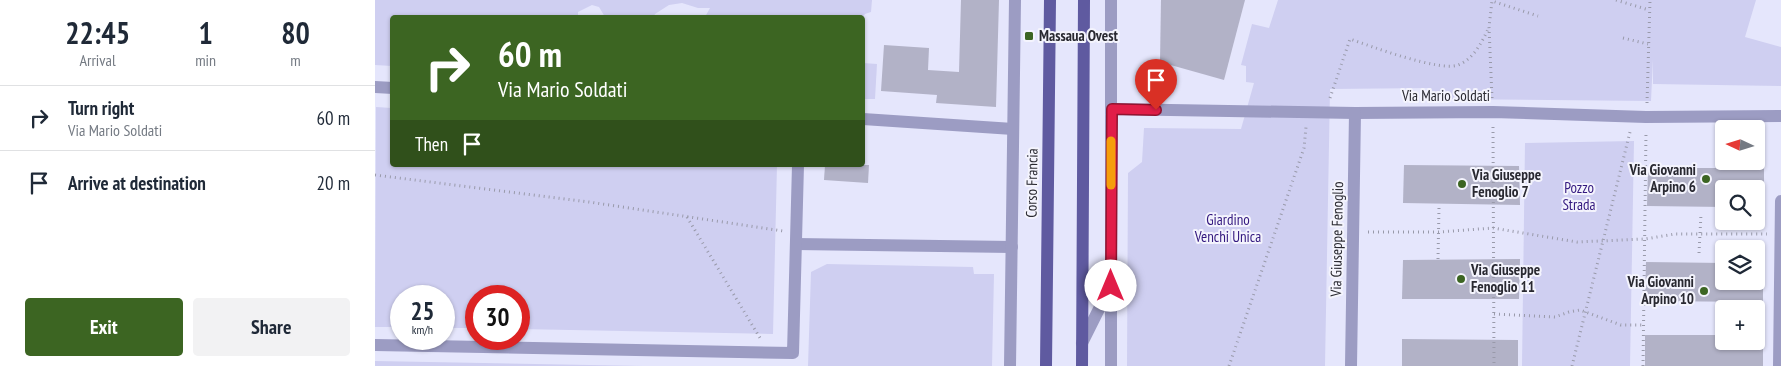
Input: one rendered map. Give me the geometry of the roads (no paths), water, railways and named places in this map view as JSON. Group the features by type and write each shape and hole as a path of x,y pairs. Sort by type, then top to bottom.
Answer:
{"main road":[{"name":"Corso Francia","path":"1046,366 1050,0"},
{"path":"1082,366 1084,0"}],"street":[{"name":"Corso Francia","path":"1010,366 1015,0"},
{"path":"1111,0 1111,366"},
{"path":"375,87 390,88"},
{"name":"Via Mario Soldati","path":"1112,109 1355,113 1493,112 1640,117 1781,116"},
{"name":"Via Giuseppe Fenoglio","path":"1351,366 1355,113"},
{"path":"865,119 1013,129"},
{"path":"375,346 793,353 798,167"},
{"path":"1779,366 1781,200"},
{"path":"796,238 1012,247"},
{"path":"1082,343 1111,286"}],"place":[{"name":"Massaua Ovest","path":"1029,36"},
{"name":"Via Giovanni Arpino 6","path":"1706,179"},
{"name":"Via Giuseppe Fenoglio 7","path":"1462,184"},
{"name":"Via Giuseppe Fenoglio 11","path":"1461,279"},
{"name":"Via Giovanni Arpino 10","path":"1704,291"}],"park label":[{"name":"Pozzo Strada","path":"1579,196"},
{"name":"Giardino Venchi Unica","path":"1228,228"}]}
